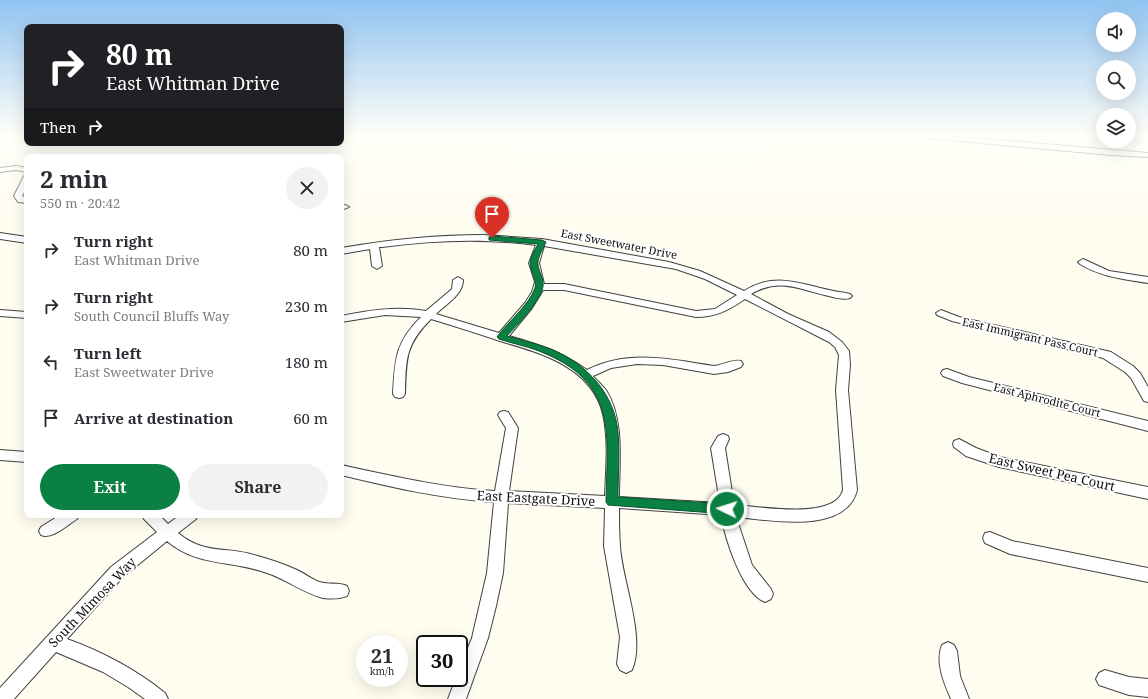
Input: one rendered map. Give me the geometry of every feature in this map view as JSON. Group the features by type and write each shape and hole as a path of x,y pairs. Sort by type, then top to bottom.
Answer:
{"street":[{"path":"0,170 16,168 24,169"},
{"path":"24,184 18,196 24,201"},
{"path":"0,236 24,240"},
{"name":"East Sweetwater Drive","path":"344,250 374,245 430,239 470,238 542,242 679,268 708,277 828,337 840,346 845,357 842,390 851,482 848,498"},
{"path":"502,337 535,297 539,286 534,265 535,258 542,242"},
{"path":"374,245 377,266"},
{"path":"1084,262 1094,270 1103,273 1148,280"},
{"path":"400,394 401,368 405,344 429,315 455,291 458,287 458,280"},
{"path":"539,286 564,287 614,301 700,314 722,310 744,295 766,284 783,282 799,284 836,296 847,296"},
{"path":"344,318 379,311 415,312 429,315 549,352 568,362 586,375 601,392 609,413 613,433 612,546 628,637 626,664"},
{"path":"1,313 24,314"},
{"name":"East Immigrant Pass Court","path":"941,313 956,319 1094,351 1119,362 1136,376 1148,398"},
{"path":"586,375 610,364 632,360 659,361 714,370 724,369 737,364"},
{"name":"East Aphrodite Court","path":"947,373 966,380 1148,426"},
{"path":"457,699 480,638 488,606 498,543 501,498 512,428 504,415"},
{"path":"723,439 718,448 727,509 745,568 765,594"},
{"name":"East Sweet Pea Court","path":"959,444 971,452 999,462 1148,493"},
{"path":"0,455 24,457"},
{"name":"East Eastgate Drive","path":"344,471 407,485 468,495 501,498 612,502 727,509 788,515 812,515 827,512 839,507 848,498"},
{"path":"46,531 67,518"},
{"path":"152,518 167,532 190,549 203,553 259,563 328,592 341,591"},
{"name":"South Mimosa Way","path":"2,699 117,572 187,518"},
{"path":"990,538 1010,547 1148,574"},
{"path":"53,643 99,660 120,670 140,683 159,699"},
{"path":"948,652 948,667 960,699"},
{"path":"1105,679 1129,686 1148,688"}],"route":[{"path":"492,238 542,242 535,258 534,265 539,286 535,297 502,337 549,352 568,362 586,375 601,392 609,413 613,433 612,502 727,509"}]}
